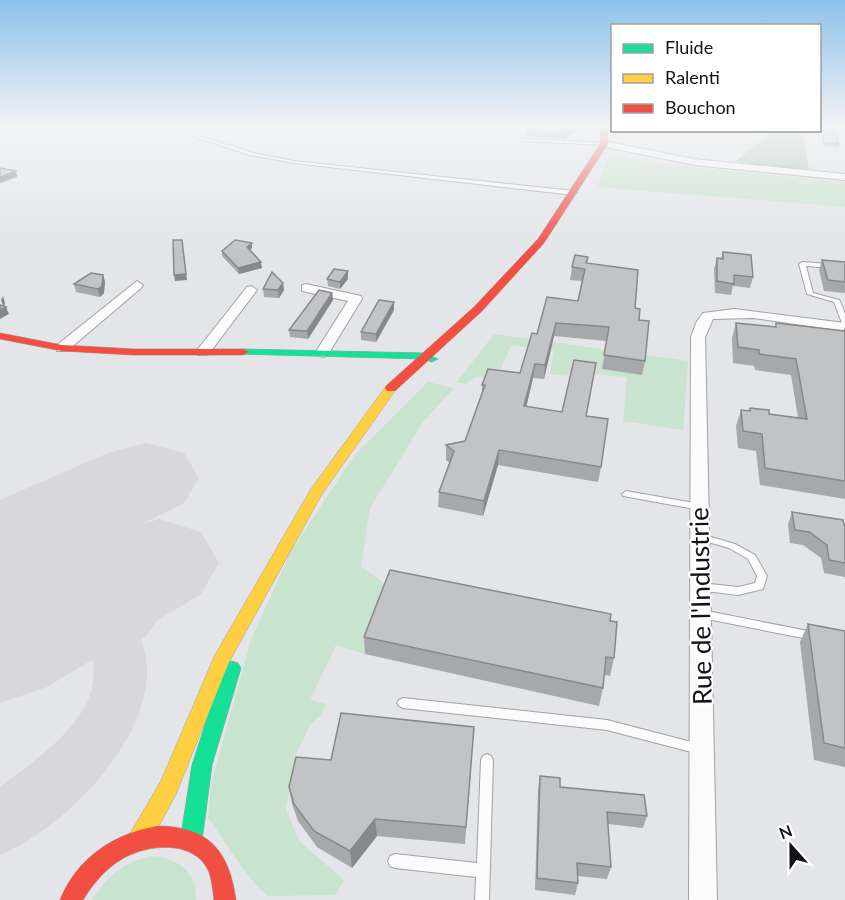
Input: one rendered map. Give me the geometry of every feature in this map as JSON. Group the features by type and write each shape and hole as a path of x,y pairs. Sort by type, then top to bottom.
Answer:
{"main road":[{"path":"140,840 169,787 221,660 316,492 350,448 391,388 478,309 541,242 589,168"},
{"path":"0,336 62,348 133,352 322,353 424,356 433,359 412,382 413,388 452,345 478,309"},
{"path":"344,354 386,367 404,377"},
{"path":"350,448 399,402"},
{"path":"191,841 202,765 247,617"},
{"path":"70,900 85,877 105,857 128,843 152,836 191,841 211,857 222,876 225,900"}],"street":[{"path":"746,168 845,177"},
{"path":"62,348 137,285"},
{"path":"306,288 356,299 322,353"},
{"path":"203,352 251,290"},
{"name":"Rue de l'Industrie","path":"703,900 698,337 704,319 710,315 731,313 845,325"}],"lane":[{"path":"348,168 574,193"},
{"path":"842,266 802,264 810,294 837,301 845,325"},
{"path":"626,494 700,507"},
{"path":"700,537 732,546 752,557 762,576 759,586 738,591 701,587"},
{"path":"701,614 823,638"},
{"path":"404,703 608,725 702,750"},
{"path":"482,900 487,760"},
{"path":"395,861 484,872"}],"green space":[{"path":"604,168 700,168 845,182 845,207 597,187"},
{"path":"494,334 688,361 683,430 623,421 627,377 569,372 568,376 550,374 554,351 511,345 498,376 476,377 466,384 457,382"},
{"path":"428,382 454,388 423,422 370,508 361,566 390,588 365,654 336,645 310,700 326,704 321,715 310,725 296,754 286,810 300,842 344,880 335,895 268,896 243,869 208,818 211,784 251,640 290,553 354,456"},
{"path":"151,856 170,860 184,868 193,881 196,900 92,900 110,877 132,862"}],"building":[{"path":"0,168 16,171 0,177"},
{"path":"173,240 182,240 186,274 174,275"},
{"path":"235,240 252,243 247,247 261,262 238,268 222,251"},
{"path":"723,252 751,255 753,277 734,275 734,284 717,281 717,258 723,259"},
{"path":"575,255 588,257 586,263 638,270 635,308 640,309 639,320 649,321 645,361 604,355 609,327 556,323 545,365 535,364 524,406 562,412 574,360 596,363 586,416 608,419 601,467 499,450 484,501 439,492 454,451 446,445 465,441 485,385 482,385 488,369 520,373 532,333 537,334 547,297 578,301 585,269 572,267"},
{"path":"822,260 845,262 845,282 828,280"},
{"path":"334,269 348,271 340,282 327,279"},
{"path":"272,272 283,283 278,290 263,289"},
{"path":"91,273 103,275 102,286 98,289 74,284"},
{"path":"319,290 332,293 307,331 289,330"},
{"path":"379,300 394,302 376,334 361,332"},
{"path":"736,323 776,327 776,323 845,331 845,481 765,468 762,434 743,431 741,410 750,411 750,408 769,410 769,414 807,419 796,359 759,354 759,350 738,347"},
{"path":"792,512 843,520 845,563 829,560 827,545 809,532 795,530"},
{"path":"390,570 611,614 610,621 617,622 614,658 606,657 603,688 364,637"},
{"path":"808,624 845,631 845,748 824,743"},
{"path":"341,713 474,727 466,827 375,819 350,851 314,831 294,804 289,787 296,757 331,760"},
{"path":"540,776 560,778 560,787 644,795 647,816 607,812 611,867 577,863 578,883 537,878"}],"taxiway":[{"path":"111,632 130,620 137,608 139,582 126,581"},
{"path":"95,598 111,632"},
{"path":"26,635 48,629 90,636 111,632"},
{"path":"0,824 41,794 63,774 102,728 115,703 121,678 119,653 111,632"}],"runway":[{"path":"0,547 146,478"},
{"path":"0,649 159,563"}],"traffic: fast":[{"path":"243,352 424,356 432,359"},
{"path":"191,841 202,765 232,668"}],"traffic: slow":[{"path":"139,840 169,787 221,660 316,492 391,388"}],"traffic: jam":[{"path":"391,388 478,309 541,241 588,168"},
{"path":"0,336 62,348 133,352 243,352"},
{"path":"71,900 97,864 127,845 157,837 187,840 200,846 211,856 219,871 225,900"}]}
